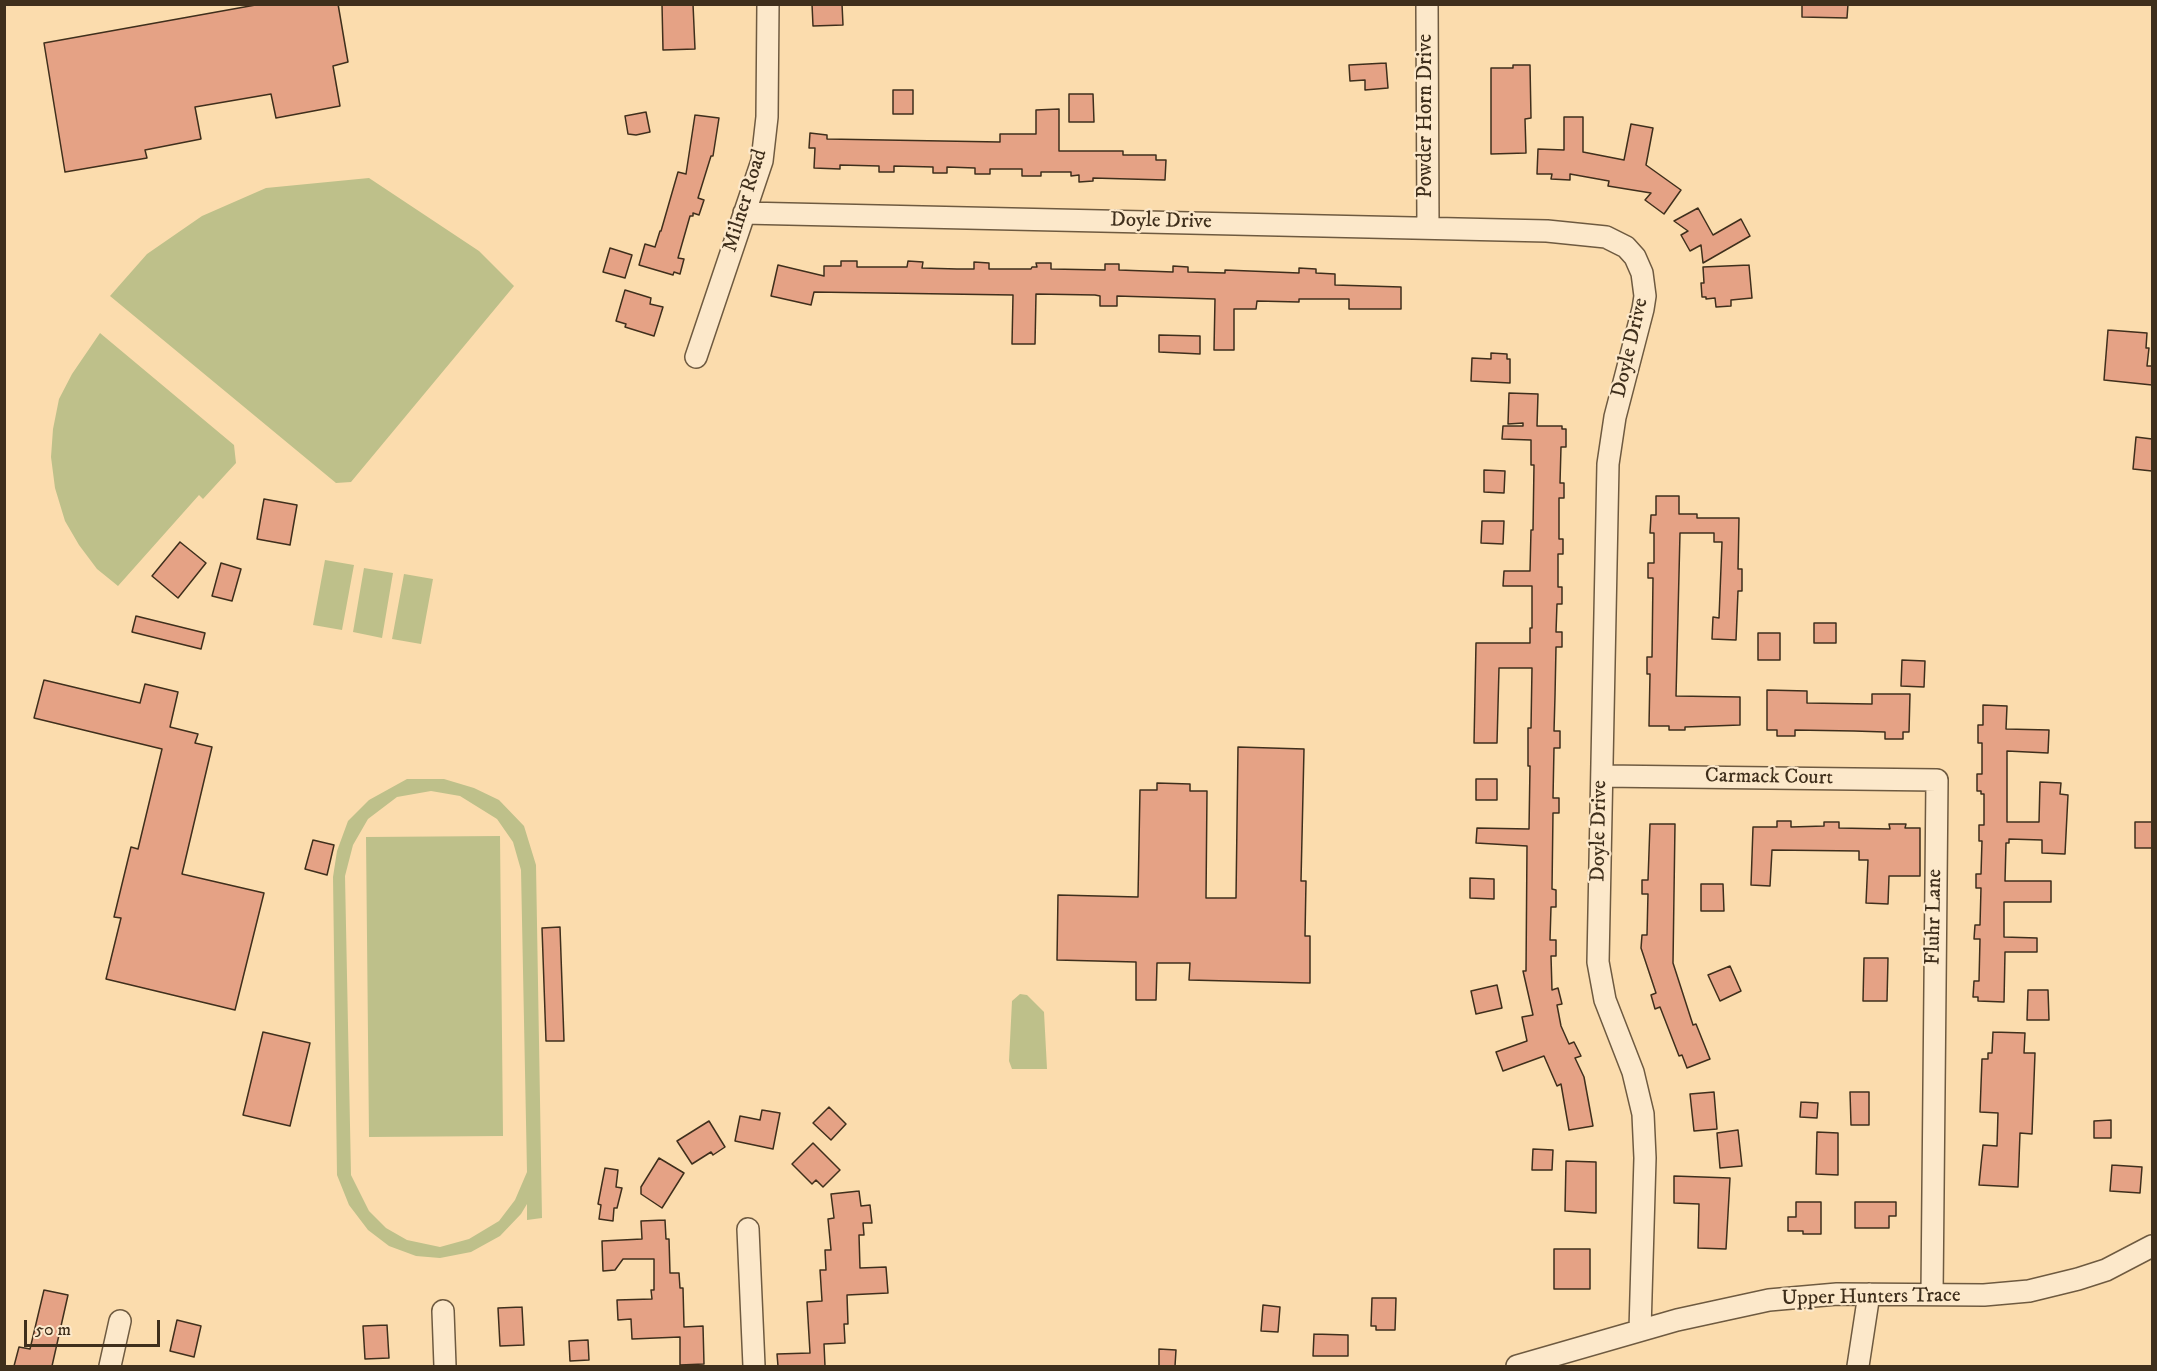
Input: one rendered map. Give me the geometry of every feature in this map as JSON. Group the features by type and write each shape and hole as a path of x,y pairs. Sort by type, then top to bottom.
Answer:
{"street":[{"name":"Milner Road","path":"696,357 762,161 767,117 768,4"},
{"name":"Powder Horn Drive","path":"1427,4 1428,228"},
{"name":"Doyle Drive","path":"744,213 1547,231 1606,237 1626,248 1635,257 1642,273 1645,296 1615,417 1608,464 1599,962 1605,1000 1633,1072 1643,1114 1645,1158 1640,1330"},
{"name":"Carmack Court","path":"1602,776 1936,780"},
{"name":"Fluhr Lane","path":"1932,1294 1936,780"},
{"path":"748,1229 754,1366"},
{"name":"Upper Hunters Trace","path":"1517,1366 1640,1330 1769,1300 1813,1295 1991,1295 2046,1287 2106,1270 2152,1246"},
{"path":"1858,1366 1869,1294"},
{"path":"443,1311 445,1366"},
{"path":"110,1366 120,1321"}],"green space":[{"path":"369,178 479,251 514,286 351,482 336,483 110,296 147,254 202,216 266,188"},
{"path":"100,333 234,445 236,463 203,499 199,495 118,586 97,569 65,521 55,488 51,457 53,429 59,399 72,374"},
{"path":"325,560 354,565 342,630 313,625"},
{"path":"364,568 393,573 382,638 353,632"},
{"path":"404,574 433,579 421,644 392,639"},
{"path":"407,779 444,779 474,788 499,800 524,826 536,865 542,1218 527,1220 527,1204 521,1214 500,1236 471,1252 440,1258 416,1256 389,1246 368,1230 349,1205 337,1175 333,877 337,851 348,821 369,800","holes":["431,791 460,796 497,819 513,842 521,870 527,1172 515,1200 499,1221 469,1239 440,1247 407,1240 386,1228 369,1211 351,1175 345,876 353,845 368,819 397,797"]},
{"path":"500,836 503,1136 369,1137 366,837"},
{"path":"1020,994 1027,995 1044,1012 1047,1069 1012,1069 1009,1061 1012,1001"}],"building":[{"path":"261,4 338,4 348,62 333,66 340,106 276,118 271,94 195,107 201,139 145,150 147,158 65,172 44,43"},
{"path":"662,4 693,4 695,49 663,50"},
{"path":"812,4 842,4 843,25 813,26"},
{"path":"1802,4 1848,4 1847,18 1802,17"},
{"path":"1386,63 1388,88 1365,90 1365,80 1350,81 1349,65"},
{"path":"1513,65 1530,65 1531,118 1525,119 1526,153 1491,154 1491,68 1513,68"},
{"path":"893,90 913,90 913,114 893,114"},
{"path":"1069,94 1093,94 1094,122 1069,122"},
{"path":"1059,109 1059,151 1123,151 1123,155 1156,155 1156,160 1166,160 1165,180 1093,178 1093,181 1079,182 1079,175 1071,176 1071,172 1041,172 1041,176 1022,176 1022,169 990,169 990,174 975,174 975,168 947,167 947,173 933,173 933,167 894,166 894,172 879,172 879,166 840,165 840,169 814,168 815,148 809,148 810,133 827,135 827,139 1000,142 1000,134 1036,134 1036,110"},
{"path":"646,112 650,132 628,134 625,116"},
{"path":"695,115 719,118 713,156 711,156 698,198 704,200 699,215 693,213 693,216 690,216 678,258 684,259 680,274 674,272 673,275 639,265 645,244 655,247 678,172 686,174"},
{"path":"1564,117 1583,117 1583,152 1624,160 1631,124 1653,128 1646,165 1681,190 1664,214 1645,200 1651,193 1608,186 1609,181 1570,174 1570,180 1551,179 1552,174 1537,174 1538,149 1564,150"},
{"path":"1698,208 1713,235 1741,219 1750,236 1703,263 1701,245 1690,251 1681,235 1688,231 1674,221"},
{"path":"610,248 632,255 625,278 603,272"},
{"path":"841,261 857,261 857,267 907,267 908,261 923,262 922,268 957,269 974,269 974,262 989,263 989,269 1031,269 1037,267 1036,263 1051,263 1051,269 1105,270 1105,264 1119,264 1119,270 1173,272 1173,266 1188,267 1188,272 1225,273 1225,270 1299,273 1299,268 1316,269 1316,273 1335,274 1335,285 1401,287 1401,309 1349,309 1349,299 1299,299 1299,302 1257,301 1256,309 1234,309 1234,350 1214,350 1215,299 1117,296 1117,306 1100,306 1100,296 1095,295 1036,294 1035,344 1012,344 1013,295 814,292 811,305 771,296 778,265 824,276 824,266 841,266"},
{"path":"1749,265 1752,298 1731,300 1731,306 1716,307 1715,298 1702,297 1703,267"},
{"path":"625,290 651,298 650,304 663,307 654,336 625,327 626,324 616,321"},
{"path":"2108,330 2147,333 2146,348 2149,348 2147,366 2152,366 2152,385 2104,380"},
{"path":"1159,335 1200,336 1200,354 1159,352"},
{"path":"1491,353 1507,354 1507,359 1510,359 1510,383 1471,381 1472,358 1491,359"},
{"path":"1509,393 1538,394 1537,426 1562,426 1562,429 1566,429 1566,447 1561,447 1560,483 1564,483 1564,498 1559,498 1559,539 1563,539 1563,554 1558,554 1558,587 1562,587 1562,604 1557,604 1556,632 1562,632 1562,647 1556,647 1554,731 1560,731 1560,748 1554,748 1553,798 1559,798 1559,813 1553,813 1552,889 1556,890 1556,907 1551,907 1550,940 1556,940 1556,956 1551,956 1552,990 1558,988 1562,1004 1557,1005 1561,1026 1569,1044 1574,1042 1581,1056 1575,1058 1584,1077 1593,1126 1569,1130 1561,1084 1557,1086 1544,1056 1503,1071 1496,1052 1527,1041 1522,1017 1533,1015 1523,971 1526,971 1527,846 1476,843 1477,828 1529,829 1528,728 1531,728 1532,668 1499,668 1497,743 1474,743 1476,643 1530,643 1530,628 1532,628 1532,586 1503,586 1504,571 1530,571 1531,530 1533,530 1534,465 1531,465 1531,440 1502,439 1503,426 1523,426 1523,423 1508,424"},
{"path":"2136,437 2152,439 2152,471 2133,469"},
{"path":"1484,470 1505,471 1504,493 1484,492"},
{"path":"1656,496 1679,496 1679,514 1697,514 1697,518 1739,518 1738,569 1742,569 1742,591 1738,591 1736,640 1712,639 1713,617 1719,618 1722,542 1714,542 1714,533 1680,533 1676,696 1740,697 1740,725 1685,727 1685,730 1669,730 1669,726 1649,726 1650,674 1647,674 1647,657 1652,657 1653,578 1648,578 1648,563 1654,563 1654,533 1650,533 1651,515 1656,515"},
{"path":"264,499 297,505 290,545 257,539"},
{"path":"1482,521 1504,521 1503,544 1481,543"},
{"path":"180,542 206,563 178,598 152,576"},
{"path":"221,563 241,569 232,601 212,596"},
{"path":"136,616 205,633 201,649 132,632"},
{"path":"1814,623 1836,623 1836,643 1814,643"},
{"path":"1758,633 1780,633 1780,660 1758,660"},
{"path":"1902,660 1925,661 1924,687 1901,686"},
{"path":"44,680 140,703 145,684 178,692 170,727 198,734 195,743 212,747 182,874 264,893 235,1010 106,979 121,918 114,917 131,847 138,849 162,749 34,718"},
{"path":"1767,690 1807,691 1807,703 1872,704 1872,694 1910,694 1909,732 1903,732 1903,739 1885,739 1885,732 1854,731 1795,730 1795,736 1777,736 1777,730 1767,730"},
{"path":"1983,705 2007,706 2006,729 2049,730 2048,753 2007,751 2007,822 2039,822 2040,782 2061,783 2060,794 2068,795 2065,854 2042,853 2042,840 2009,839 2009,843 2006,843 2005,881 2051,881 2051,902 2004,902 2004,937 2037,938 2037,952 2005,952 2004,1002 1978,1001 1978,997 1973,997 1974,981 1979,981 1980,939 1974,939 1975,925 1980,925 1981,888 1976,888 1976,874 1981,874 1982,841 1979,841 1979,825 1984,825 1984,794 1977,791 1977,774 1982,774 1982,743 1978,743 1978,725 1983,725"},
{"path":"1238,747 1304,749 1301,881 1306,881 1305,936 1310,936 1310,983 1189,980 1190,963 1157,963 1156,1000 1136,1000 1136,962 1057,960 1058,895 1138,897 1140,790 1157,790 1157,783 1190,784 1190,791 1207,791 1206,898 1236,898"},
{"path":"1476,779 1497,779 1497,800 1476,800"},
{"path":"1777,821 1791,821 1791,827 1824,826 1824,822 1839,822 1839,828 1890,829 1889,824 1906,824 1905,828 1920,828 1920,876 1889,876 1888,904 1866,903 1868,860 1859,860 1859,851 1772,850 1770,886 1751,885 1753,827 1777,827"},
{"path":"2135,822 2152,822 2152,848 2135,848"},
{"path":"1650,824 1675,824 1673,963 1693,1025 1696,1024 1710,1059 1687,1068 1682,1055 1679,1056 1660,1007 1655,1009 1651,995 1656,993 1641,948 1642,935 1647,935 1648,894 1642,894 1642,880 1648,880"},
{"path":"313,840 334,845 327,875 305,869"},
{"path":"1470,878 1494,879 1494,899 1470,898"},
{"path":"1701,884 1723,884 1724,911 1701,911"},
{"path":"560,927 564,1041 546,1041 542,928"},
{"path":"1864,958 1888,958 1887,1001 1863,1001"},
{"path":"1730,966 1741,991 1720,1001 1708,975"},
{"path":"1497,985 1502,1008 1476,1014 1471,991"},
{"path":"2028,990 2048,990 2049,1020 2027,1020"},
{"path":"263,1032 310,1043 290,1126 243,1115"},
{"path":"1993,1032 2025,1033 2024,1053 2035,1053 2032,1134 2020,1133 2018,1187 1979,1185 1983,1145 1997,1146 1998,1113 1980,1112 1982,1059 1988,1059 1988,1053 1992,1053"},
{"path":"1714,1092 1717,1129 1694,1131 1690,1094"},
{"path":"1850,1092 1869,1092 1869,1125 1851,1125"},
{"path":"1801,1102 1818,1103 1817,1118 1800,1117"},
{"path":"829,1107 846,1124 831,1140 813,1123"},
{"path":"762,1110 780,1113 773,1149 735,1141 740,1116 760,1120"},
{"path":"2111,1120 2111,1138 2094,1138 2094,1121"},
{"path":"709,1121 725,1147 713,1155 711,1152 692,1164 677,1141"},
{"path":"1738,1130 1742,1166 1720,1168 1717,1133"},
{"path":"1817,1132 1838,1133 1838,1175 1816,1174"},
{"path":"813,1143 840,1170 823,1187 816,1180 812,1184 792,1164"},
{"path":"1533,1149 1553,1150 1552,1170 1532,1170"},
{"path":"659,1158 684,1173 662,1208 641,1194 641,1187"},
{"path":"1566,1161 1596,1162 1596,1213 1565,1211"},
{"path":"2112,1165 2142,1167 2140,1193 2110,1191"},
{"path":"605,1168 618,1170 616,1187 622,1188 617,1208 614,1208 613,1221 599,1219 601,1205 598,1204"},
{"path":"1674,1176 1730,1178 1726,1249 1698,1248 1699,1204 1674,1203"},
{"path":"859,1191 861,1206 870,1205 872,1223 863,1223 864,1235 859,1235 860,1268 886,1267 888,1293 847,1295 848,1324 844,1324 845,1343 824,1344 825,1366 778,1366 777,1354 810,1353 807,1302 822,1301 820,1270 826,1270 825,1250 831,1250 828,1219 834,1218 831,1194"},
{"path":"1796,1202 1821,1202 1821,1234 1788,1231 1788,1217 1796,1217"},
{"path":"1855,1202 1896,1202 1896,1216 1889,1216 1889,1228 1855,1228"},
{"path":"665,1220 666,1239 669,1239 670,1273 679,1273 680,1288 683,1288 684,1327 703,1326 704,1364 680,1365 680,1337 632,1339 631,1319 618,1320 617,1300 652,1299 654,1259 623,1259 615,1270 603,1271 602,1241 642,1239 641,1221"},
{"path":"1554,1249 1590,1249 1590,1289 1554,1289"},
{"path":"44,1290 68,1295 52,1366 14,1366 19,1347 30,1349"},
{"path":"1372,1298 1396,1298 1395,1330 1376,1330 1376,1326 1371,1326"},
{"path":"1263,1305 1280,1307 1278,1332 1261,1331"},
{"path":"522,1307 524,1345 500,1346 498,1308"},
{"path":"177,1320 201,1326 194,1357 170,1351"},
{"path":"387,1325 389,1358 365,1359 363,1326"},
{"path":"1314,1334 1348,1335 1348,1356 1313,1356"},
{"path":"588,1340 589,1360 570,1361 569,1341"},
{"path":"1159,1349 1176,1350 1175,1366 1159,1366"}]}
